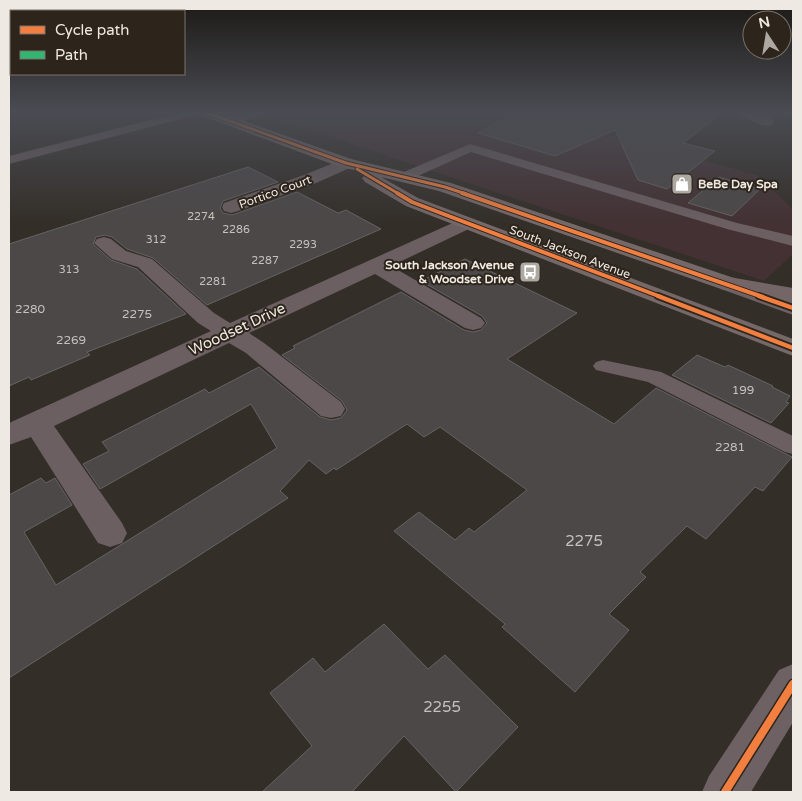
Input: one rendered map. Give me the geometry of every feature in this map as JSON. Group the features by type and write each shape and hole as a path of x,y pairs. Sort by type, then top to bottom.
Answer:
{"highway":[{"path":"729,284 793,295"}],"main road":[{"name":"South Jackson Avenue","path":"309,149 346,163 445,186 793,308"},
{"name":"South Jackson Avenue","path":"346,163 412,202 793,348"},
{"path":"725,792 793,684"}],"street":[{"name":"Portico Court","path":"231,207 310,179 346,163"},
{"name":"Woodset Drive","path":"9,435 466,223"},
{"path":"104,244 119,255 145,263 206,318 255,348 331,409"},
{"path":"375,266 473,324"},
{"path":"36,422 110,533"}],"lane":[{"path":"9,160 50,149"},
{"path":"404,177 467,149"},
{"path":"475,149 732,226 793,241"},
{"path":"604,366 654,377 793,446"}],"shaded area":[{"path":"367,149 661,149 757,175 793,209 793,254 764,281"}],"building":[{"path":"533,149 570,149 555,156"},
{"path":"624,149 709,149 715,151 667,189 638,180"},
{"path":"248,167 278,182 223,201 220,208 223,213 232,215 297,192 338,213 346,210 381,229 207,305 153,258 127,249 112,237 105,235 96,237 93,244 111,260 137,269 186,314 87,352 90,355 31,380 29,377 9,386 9,244"},
{"path":"719,177 760,189 732,216 688,203"},
{"path":"465,259 577,313 507,359 614,424 656,388 792,457 763,491 755,487 706,539 687,526 640,572 646,577 609,614 629,630 575,692 502,627 505,624 394,531 419,512 455,540 469,528 474,532 527,490 440,427 424,437 407,424 336,470 334,468 326,474 309,460 280,491 288,498 9,678 9,495 41,478 46,483 55,478 72,505 24,532 56,585 277,448 251,404 100,489 83,464 109,451 102,442 205,389 209,393 259,367 320,417 331,420 341,418 347,410 342,401 282,355 295,348 293,346 401,292 464,330 473,332 481,330 487,323 482,316 421,281"},
{"path":"697,355 725,367 728,365 773,386 790,396 786,402 789,403 771,423 672,375"},
{"path":"384,624 428,669 445,655 518,727 456,792 404,736 352,792 262,792 312,746 270,693 313,658 325,672"}],"cycle path":[{"path":"308,149 346,163 445,187 793,308"},
{"path":"357,169 412,202 793,348"},
{"path":"725,792 793,684"}],"place":[{"name":"BeBe Day Spa","path":"682,184"},
{"name":"South Jackson Avenue & Woodset Drive","path":"530,272"}]}
